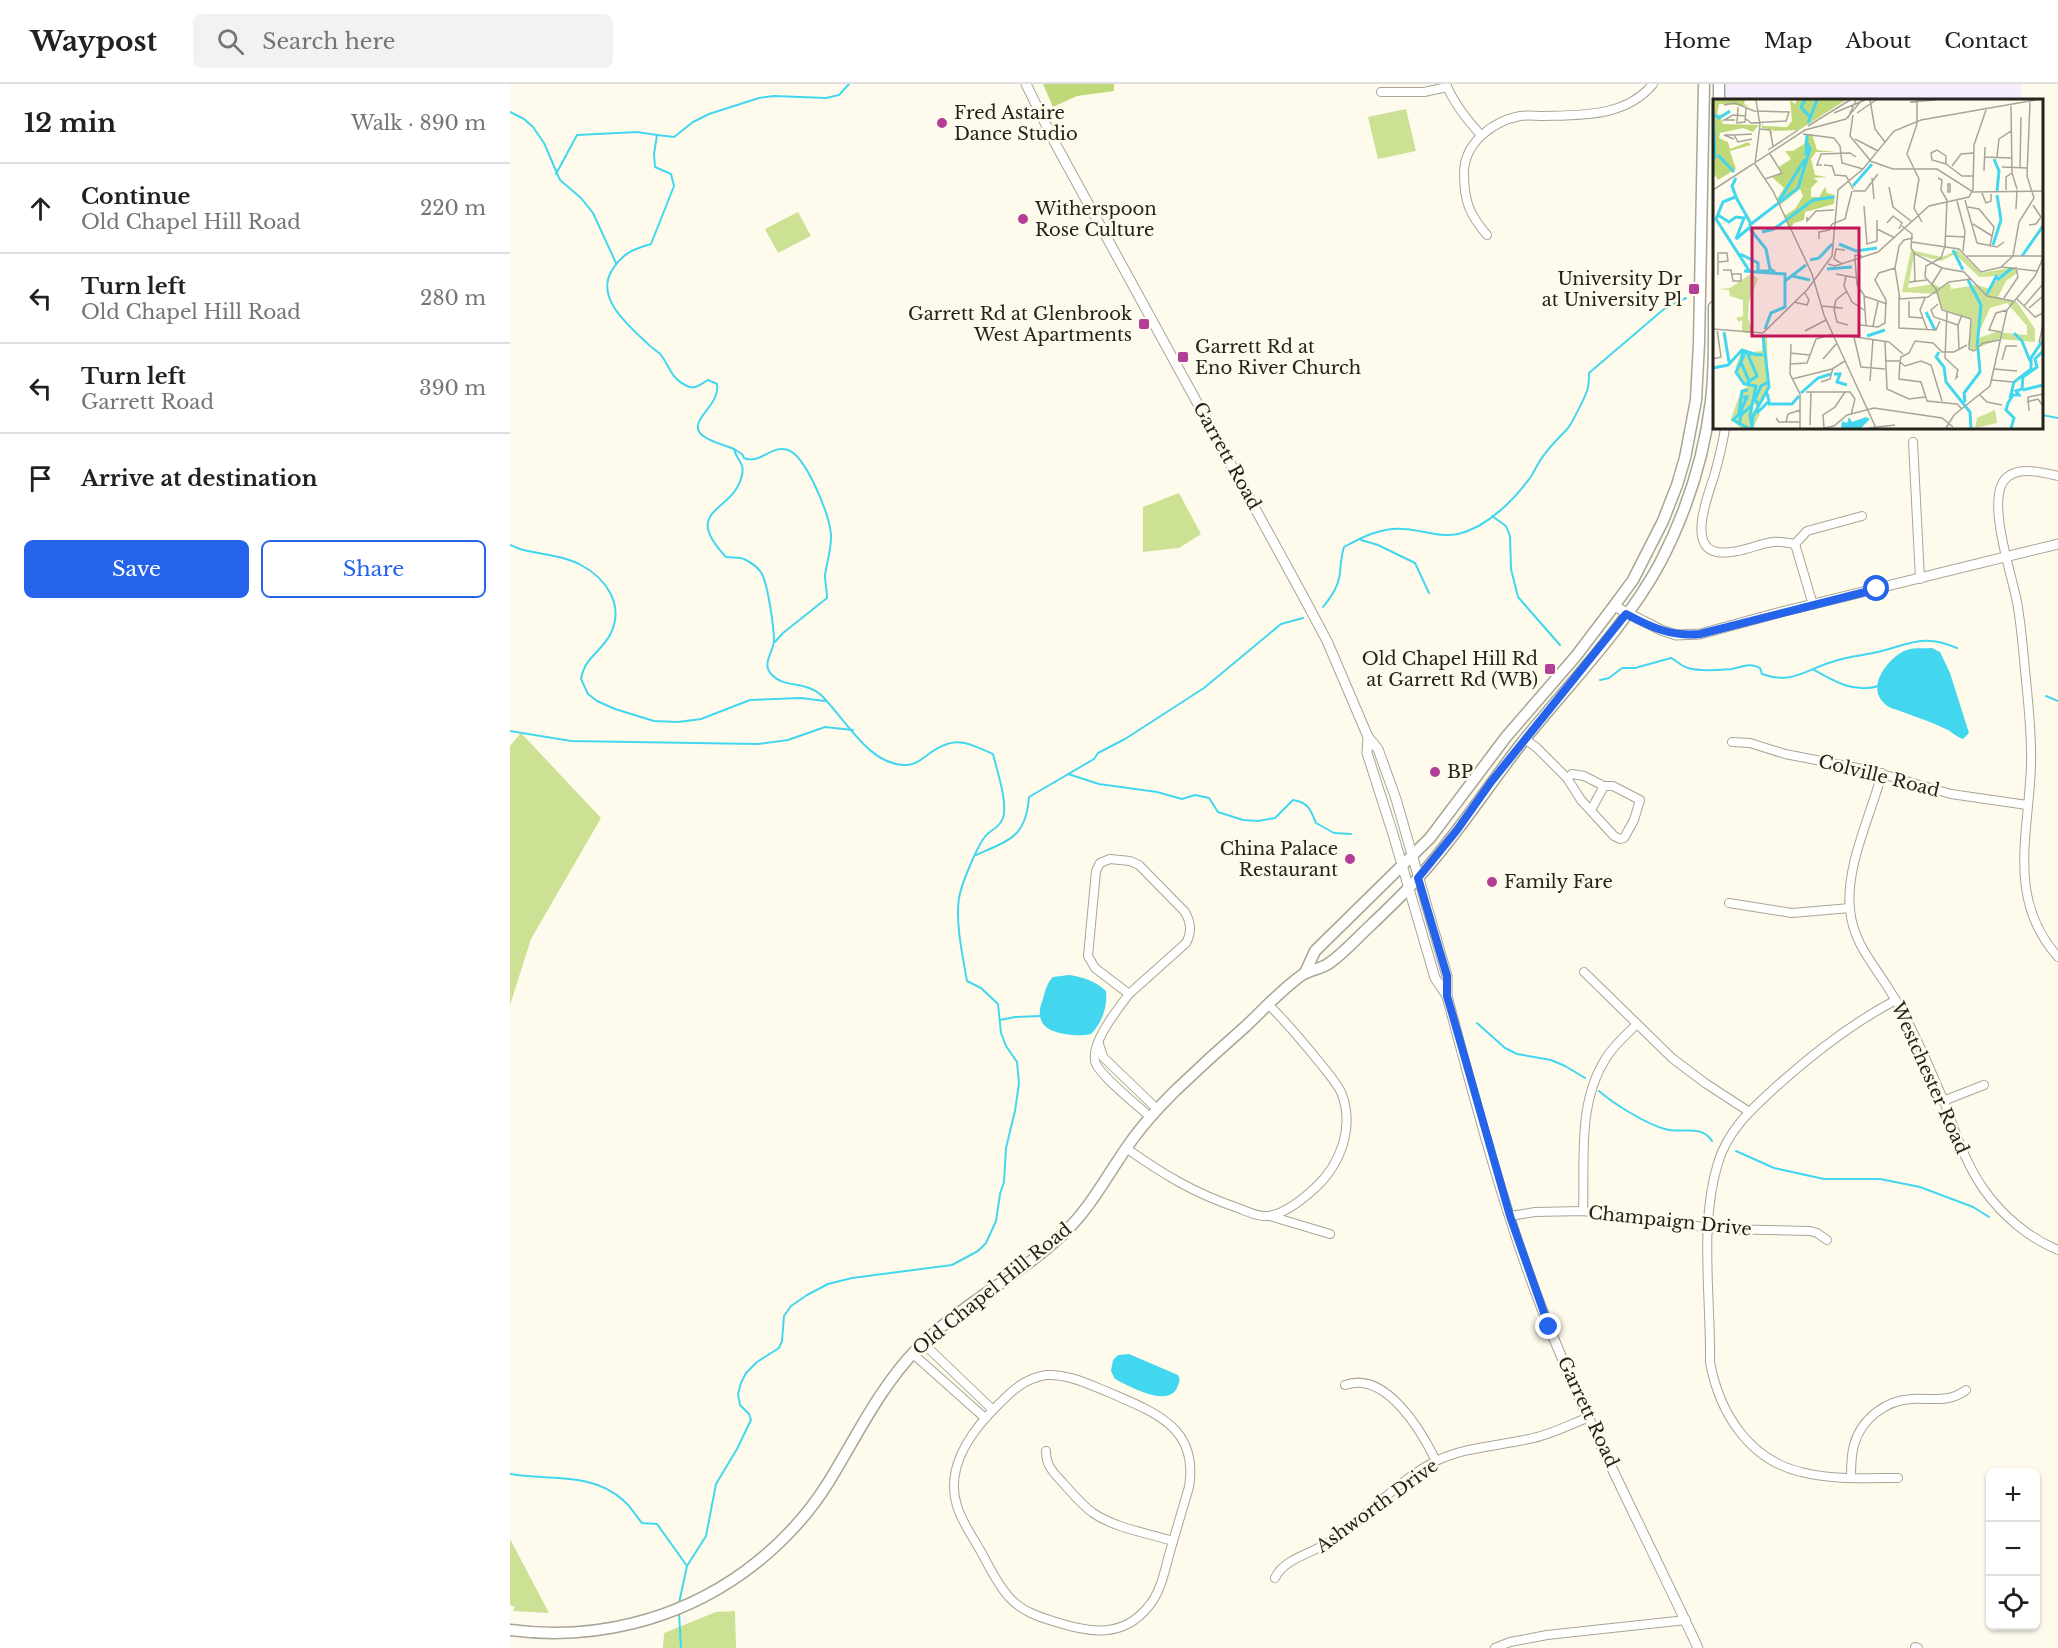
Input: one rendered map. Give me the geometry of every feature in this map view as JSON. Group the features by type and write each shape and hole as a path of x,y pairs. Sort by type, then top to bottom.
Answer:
{"main road":[{"name":"Old Chapel Hill Road","path":"1305,973 1315,951 1430,838 1500,745 1576,656 1633,580 1663,520 1677,485 1691,430 1698,372 1704,84"},
{"name":"Old Chapel Hill Road","path":"510,1630 579,1632 647,1620 681,1608 707,1595 758,1562 808,1511 829,1481 892,1377 912,1353 1065,1232 1095,1196 1126,1148 1153,1113 1268,1004 1305,973 1326,966 1408,889 1457,830 1525,739 1585,667 1626,614 1659,565 1683,511 1701,455 1712,398 1713,352"}],"street":[{"name":"Garrett Road","path":"1026,84 1055,143 1313,615 1368,737 1378,749 1447,976 1447,996 1510,1216 1542,1308 1589,1417 1698,1648"},
{"path":"1411,84 1414,93"},
{"path":"1487,235 1469,210 1465,191 1464,165 1468,154 1481,135 1499,123 1523,116 1588,115 1617,110 1629,105 1653,84"},
{"path":"1381,92 1414,93 1447,85 1468,122 1481,135"},
{"path":"1725,429 1722,448 1701,524 1704,543 1710,549 1718,552 1730,552 1771,543 1796,544"},
{"path":"1913,442 1920,579"},
{"path":"2058,476 2026,471 2011,473 2003,481 2000,489 2000,527 2005,557 2017,599 2031,742 2023,855 2025,886 2038,926 2058,957"},
{"path":"1796,544 1807,531 1862,516"},
{"path":"1796,544 1813,605"},
{"path":"1614,606 1626,614 1669,633 1691,635 1710,633 2058,544"},
{"name":"Garrett Road","path":"1368,737 1367,753 1435,978 1447,996"},
{"path":"1525,739 1567,778 1572,789 1614,836 1624,838 1630,829 1640,800 1613,786 1604,786 1576,774 1567,778"},
{"name":"Colville Road","path":"1732,742 1750,743 1785,754 1882,774 1951,794 2027,805"},
{"name":"Westchester Road","path":"1882,774 1850,881 1852,924 1860,946 1896,1000 1920,1047 1965,1157 1987,1193 2021,1228 2058,1250"},
{"path":"1591,810 1604,786"},
{"path":"1129,994 1095,968 1088,956 1096,871 1100,863 1110,858 1139,865 1185,912 1190,922 1190,934 1186,943 1129,994 1104,1031 1099,1043 1103,1057 1153,1113"},
{"path":"1729,903 1792,913 1850,908"},
{"path":"1584,972 1690,1072 1748,1111"},
{"path":"1896,1000 1843,1031 1797,1067 1748,1111 1733,1132 1718,1162 1711,1193 1708,1227 1710,1362 1716,1390 1733,1425 1747,1441 1781,1465 1817,1475 1898,1478"},
{"path":"1126,1148 1166,1176 1208,1198 1265,1216 1283,1212 1308,1194 1324,1178 1338,1159 1345,1136 1347,1119 1339,1089 1302,1041 1268,1004"},
{"path":"1583,1211 1585,1125 1591,1091 1605,1059 1637,1024"},
{"path":"1943,1101 1983,1085"},
{"name":"Champaign Drive","path":"1510,1216 1535,1212 1583,1211 1708,1227 1810,1231 1827,1240"},
{"path":"1268,1215 1330,1234"},
{"path":"922,1343 993,1410"},
{"path":"912,1353 985,1418"},
{"path":"1054,1375 1080,1380 1162,1417 1185,1443 1191,1468 1189,1487 1156,1595 1143,1613 1125,1626 1103,1631 1090,1631 1042,1618 1024,1609 1003,1589 965,1525 956,1504 954,1480 958,1460 985,1418 993,1410 1021,1383 1038,1377 1054,1375"},
{"path":"949,1386 958,1376"},
{"path":"1346,1385 1355,1382 1370,1385 1395,1401 1416,1424 1436,1461"},
{"path":"1851,1477 1854,1442 1870,1418 1884,1406 1899,1400 1950,1399 1966,1390"},
{"name":"Ashworth Drive","path":"1275,1578 1280,1568 1329,1543 1347,1531 1410,1478 1436,1461 1467,1450 1546,1435 1589,1417"},
{"path":"1046,1451 1050,1469 1095,1514 1108,1521 1173,1541"},
{"path":"1495,1648 1510,1642 1547,1635 1686,1620"}],"shaded area":[{"path":"1726,84 2021,84 2022,99 1726,99"}],"green space":[{"path":"1043,84 1114,84 1114,91 1077,96 1053,107"},
{"path":"1406,109 1416,151 1378,159 1368,117"},
{"path":"798,212 811,236 778,253 765,229"},
{"path":"1179,493 1201,534 1179,548 1143,552 1143,507"},
{"path":"521,733 601,818 531,939 510,1005 510,746"},
{"path":"510,1539 549,1613 513,1611 515,1607 510,1605"},
{"path":"735,1611 736,1648 663,1648 664,1633 716,1612"}],"water":[{"path":"1932,648 1940,652 1950,673 1969,733 1963,739 1936,724 1890,707 1879,696 1878,681 1892,660 1907,650"},
{"path":"1069,975 1089,980 1106,991 1103,1014 1091,1034 1072,1035 1050,1030 1041,1019 1040,1008 1049,982 1053,977"},
{"path":"1129,1354 1178,1375 1180,1380 1177,1388 1172,1394 1157,1396 1115,1379 1111,1371 1113,1360 1118,1355"}],"waterway":[{"path":"657,135 674,137 693,122 709,114 759,98 774,96 826,98 839,95 849,84"},
{"path":"510,112 533,127 544,143 560,180 581,198 593,213 616,263"},
{"path":"556,174 577,135 637,132 657,135 654,154 655,167 671,174 674,186 651,244 633,250 619,261 611,272 608,292 611,302 624,320 661,355 677,380 690,387 698,386 708,380 717,384 717,392 698,424 698,430 709,440 734,449 743,471 737,487 709,520 708,529 713,541 726,557 744,559 757,567 762,574 774,635 768,663 769,671 783,682 809,688 821,695 869,749 880,758 893,763 906,765 914,763 935,749 959,742 993,754 1004,804 1001,822 984,838 973,858 960,892 958,907 960,939 967,981 981,988 998,1004 1001,1033 1006,1046 1017,1062 1019,1083 1006,1148 1004,1182 996,1221 986,1243 978,1251 952,1265 852,1278 828,1284 791,1306 784,1316 782,1341 779,1348 757,1362 746,1373 741,1383 738,1394 740,1405 749,1414 751,1420 716,1484 706,1536 687,1566 679,1603"},
{"path":"1323,607 1338,582 1344,547 1351,543 1372,534 1396,529 1444,535 1458,534 1480,525 1500,511 1525,484 1547,451 1570,425 1587,391 1589,373 1664,309 1686,298"},
{"path":"2043,415 2058,418"},
{"path":"734,449 744,458 750,459 782,449 795,455 816,487 831,534 825,575 827,598 775,642"},
{"path":"1492,516 1506,526 1510,536 1511,569 1518,597 1560,645"},
{"path":"1361,540 1378,545 1415,563 1429,593"},
{"path":"510,545 575,562 598,578 611,594 615,623 603,645 586,665 581,679 588,694 597,701 654,721 678,722 701,719 750,700 801,698 825,701"},
{"path":"976,855 1007,841 1020,829 1029,797 1094,759 1098,753 1125,739 1204,688 1281,624 1303,618"},
{"path":"1600,680 1609,678 1622,668 1635,668 1671,658 1686,667 1698,670 1732,669 1753,665 1760,668 1762,674 1781,678 1798,675 1842,659 1914,642 1933,641 1957,648"},
{"path":"1814,670 1837,682 1853,687 1879,686"},
{"path":"2046,696 2058,701"},
{"path":"510,731 571,741 758,744 788,740 825,727 853,730"},
{"path":"1068,774 1099,784 1157,792 1182,799 1195,795 1209,798 1218,812 1243,820 1258,821 1275,818 1293,800 1298,801 1308,807 1316,823 1334,833 1351,834"},
{"path":"1000,1020 1041,1016"},
{"path":"1477,1023 1505,1048 1517,1054 1551,1060 1585,1078"},
{"path":"1599,1091 1649,1123 1665,1129 1697,1131 1708,1136 1712,1141"},
{"path":"1736,1151 1774,1168 1824,1179 1880,1179 1920,1187 1973,1207 1989,1217"},
{"path":"510,1474 569,1479 598,1485 627,1503 642,1523 657,1524 687,1566"},
{"path":"679,1612 681,1648"}],"place":[{"name":"Fred Astaire Dance Studio","path":"942,123"},
{"name":"Witherspoon Rose Culture","path":"1023,219"},
{"name":"University Dr at University Pl","path":"1694,289"},
{"name":"Garrett Rd at Glenbrook West Apartments","path":"1144,324"},
{"name":"Garrett Rd at Eno River Church","path":"1183,357"},
{"name":"Old Chapel Hill Rd at Garrett Rd (WB)","path":"1550,669"},
{"name":"BP","path":"1435,772"},
{"name":"China Palace Restaurant","path":"1350,859"},
{"name":"Family Fare","path":"1492,882"}],"route":[{"path":"1549,1327 1510,1216 1447,996 1447,976 1418,878 1435,859 1491,782 1626,614 1669,633 1700,634 1877,589"}]}
